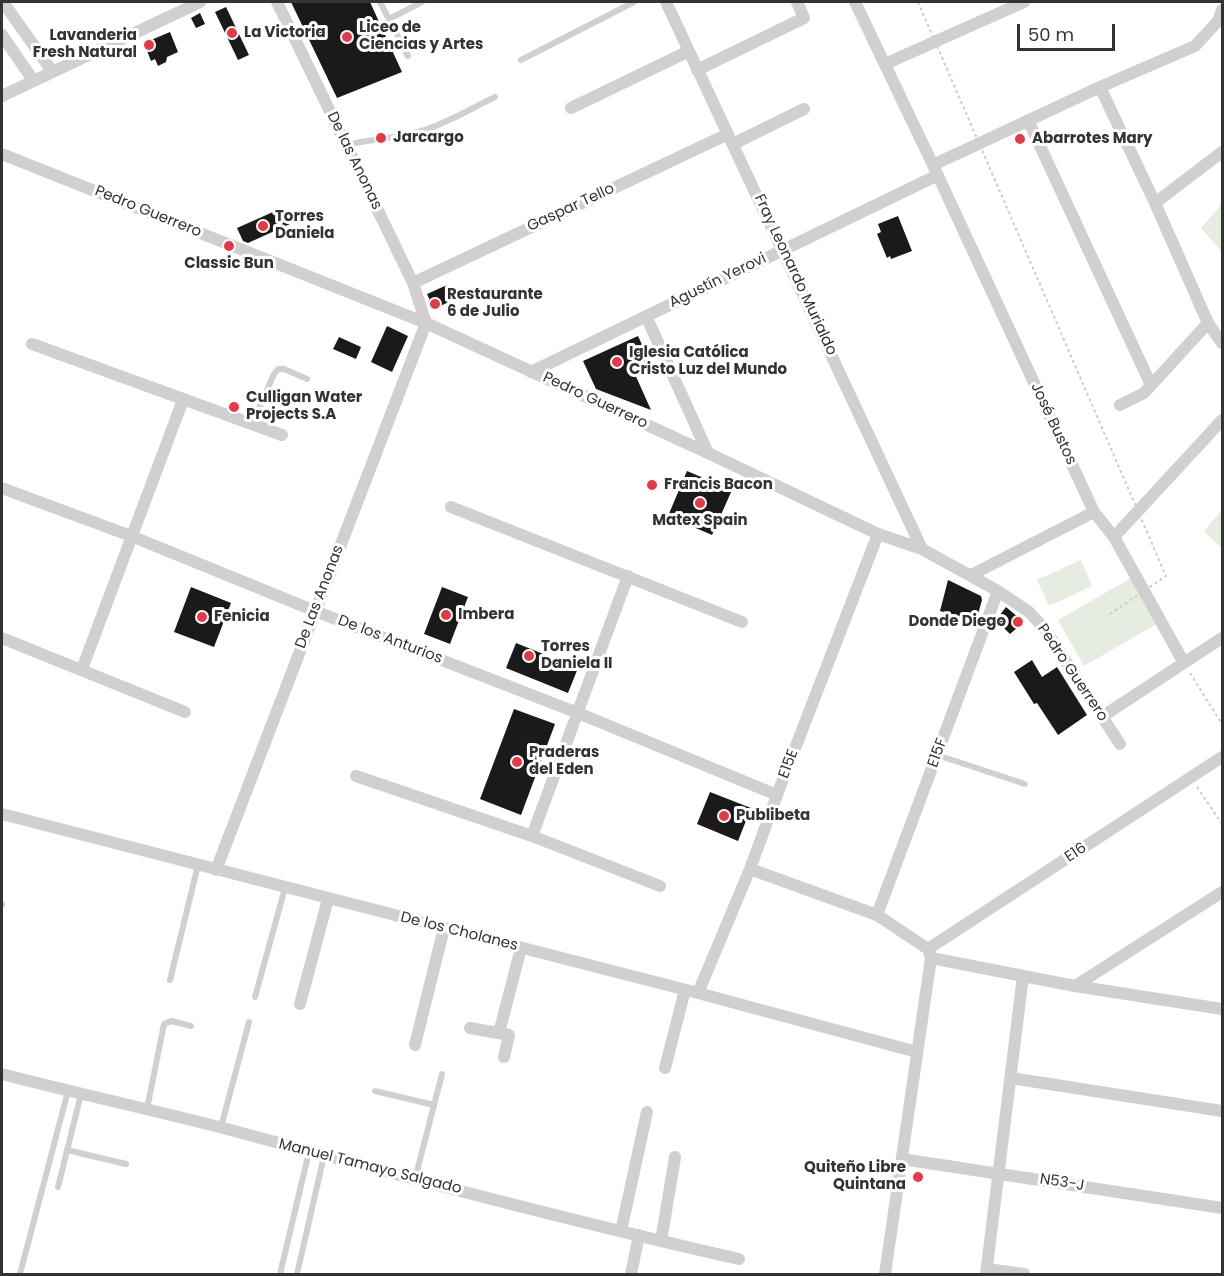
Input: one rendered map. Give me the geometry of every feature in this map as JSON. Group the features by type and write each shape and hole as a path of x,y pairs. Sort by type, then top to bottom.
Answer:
{"street":[{"path":"3,2 52,71"},
{"path":"2,96 200,2"},
{"name":"De las Anonas","path":"277,2 413,283 426,323"},
{"name":"Fray Leonardo Murialdo","path":"666,2 922,549"},
{"path":"697,70 804,18 797,2"},
{"name":"José Bustos","path":"855,2 1094,512 1114,537 1184,663"},
{"path":"885,64 1024,2"},
{"name":"Agustín Yerovi","path":"531,372 783,250 1028,120 1195,46 1218,21 1222,10"},
{"path":"2,35 33,80"},
{"path":"571,108 689,51"},
{"path":"1100,87 1208,323 1222,343"},
{"name":"Gaspar Tello","path":"413,283 731,139 804,109"},
{"path":"1028,120 1151,385"},
{"path":"1155,203 1222,152"},
{"name":"Pedro Guerrero","path":"2,154 426,323 878,534 922,549 971,575 1029,612 1044,628 1120,744"},
{"path":"646,316 708,453"},
{"name":"De Las Anonas","path":"216,870 426,323"},
{"path":"1120,405 1144,393 1208,323"},
{"path":"32,344 282,435"},
{"path":"82,669 183,400"},
{"path":"1114,537 1222,420"},
{"name":"De los Anturios","path":"2,488 131,536 578,713 777,795"},
{"path":"451,507 742,622"},
{"path":"971,575 1094,512"},
{"name":"E15E","path":"665,1068 692,991 750,869 878,534"},
{"path":"532,836 628,576"},
{"name":"E15F","path":"877,915 998,591"},
{"path":"2,638 185,712"},
{"path":"1103,716 1222,638"},
{"name":"E16","path":"929,953 1222,757"},
{"path":"356,776 532,836 660,886"},
{"name":"De los Cholanes","path":"2,814 692,991 917,1052"},
{"path":"750,869 877,915 929,953 1023,976 1222,1009"},
{"path":"1076,986 1222,892"},
{"path":"300,1004 328,899"},
{"path":"415,1045 444,928"},
{"path":"499,1033 521,948"},
{"path":"885,1275 929,953"},
{"path":"1023,976 986,1272 1024,1275"},
{"path":"470,1028 508,1035 504,1057"},
{"name":"Manuel Tamayo Salgado","path":"2,1074 739,1259"},
{"path":"1011,1078 1222,1111"},
{"path":"621,1231 647,1112"},
{"path":"661,1241 675,1157"},
{"name":"N53-J","path":"902,1159 1222,1208"},
{"path":"631,1275 639,1235"}],"lane":[{"path":"380,2 408,56"},
{"path":"389,19 422,2"},
{"path":"521,60 634,2"},
{"path":"346,145 426,130 495,97"},
{"path":"252,424 278,369 284,369 307,379"},
{"path":"937,755 1025,784"},
{"path":"170,980 198,865"},
{"path":"255,997 285,888"},
{"path":"147,1110 165,1024 171,1021 191,1026"},
{"path":"221,1128 249,1022"},
{"path":"415,1179 442,1074"},
{"path":"375,1091 434,1105"},
{"path":"58,1187 67,1150 75,1093"},
{"path":"20,1275 75,1093"},
{"path":"67,1150 126,1164"},
{"path":"280,1275 309,1152"},
{"path":"297,1275 324,1156"}],"path":[{"path":"918,2 1166,576 1107,616"},
{"path":"1184,663 1222,724"},
{"path":"1192,778 1222,824"}],"shaded area":[{"path":"1222,204 1222,252 1201,228"},
{"path":"1222,510 1222,549 1204,531"},
{"path":"1081,560 1092,586 1049,606 1037,580"},
{"path":"1131,578 1157,624 1084,666 1058,620"}],"building":[{"name":"Liceo de Ciencias y Artes","path":"291,2 370,2 402,72 337,98"},
{"name":"La Victoria","path":"226,7 249,55 238,60 215,12"},
{"path":"200,13 205,24 196,28 191,18"},
{"path":"170,32 178,52 167,57 166,62 158,66 155,59 151,61 144,43"},
{"name":"Torres Daniela","path":"282,208 290,224 248,243 243,241 237,228"},
{"path":"898,216 912,251 891,259 890,256 887,258 877,234 881,232 878,224"},
{"path":"447,285 453,300 434,309 427,294"},
{"path":"387,326 408,336 392,372 371,362"},
{"name":"Iglesia Católica Cristo Luz del Mundo","path":"638,336 651,364 634,372 651,410 596,389 583,361"},
{"path":"339,337 361,347 356,359 333,349"},
{"name":"Matex Spain","path":"687,471 732,490 712,535 668,516"},
{"path":"948,580 981,596 976,621 940,611"},
{"name":"Fenicia","path":"191,587 231,603 214,647 174,632"},
{"name":"Imbera","path":"442,587 468,597 450,644 424,634"},
{"path":"1006,607 1024,622 1010,634 996,620"},
{"name":"Torres Daniela II","path":"516,643 578,668 568,693 506,668"},
{"path":"1032,660 1042,677 1057,667 1087,715 1058,735 1037,703 1034,704 1014,672"},
{"name":"Praderas del Eden","path":"514,709 555,724 521,815 480,799"},
{"name":"Publibeta","path":"710,792 751,808 738,841 697,824"}],"place":[{"name":"La Victoria","path":"232,33"},
{"name":"Liceo de Ciencias y Artes","path":"347,37"},
{"name":"Lavanderia Fresh Natural","path":"149,45"},
{"name":"Jarcargo","path":"381,138"},
{"name":"Abarrotes Mary","path":"1020,139"},
{"name":"Torres Daniela","path":"263,226"},
{"name":"Classic Bun","path":"229,246"},
{"name":"Restaurante 6 de Julio","path":"435,304"},
{"name":"Iglesia Católica Cristo Luz del Mundo","path":"617,362"},
{"name":"Culligan Water Projects S.A","path":"234,407"},
{"name":"Francis Bacon","path":"652,485"},
{"name":"Matex Spain","path":"700,503"},
{"name":"Imbera","path":"446,615"},
{"name":"Fenicia","path":"202,617"},
{"name":"Donde Diego","path":"1018,622"},
{"name":"Torres Daniela II","path":"529,656"},
{"name":"Praderas del Eden","path":"517,762"},
{"name":"Publibeta","path":"724,816"},
{"name":"Quiteño Libre Quintana","path":"918,1177"}]}
